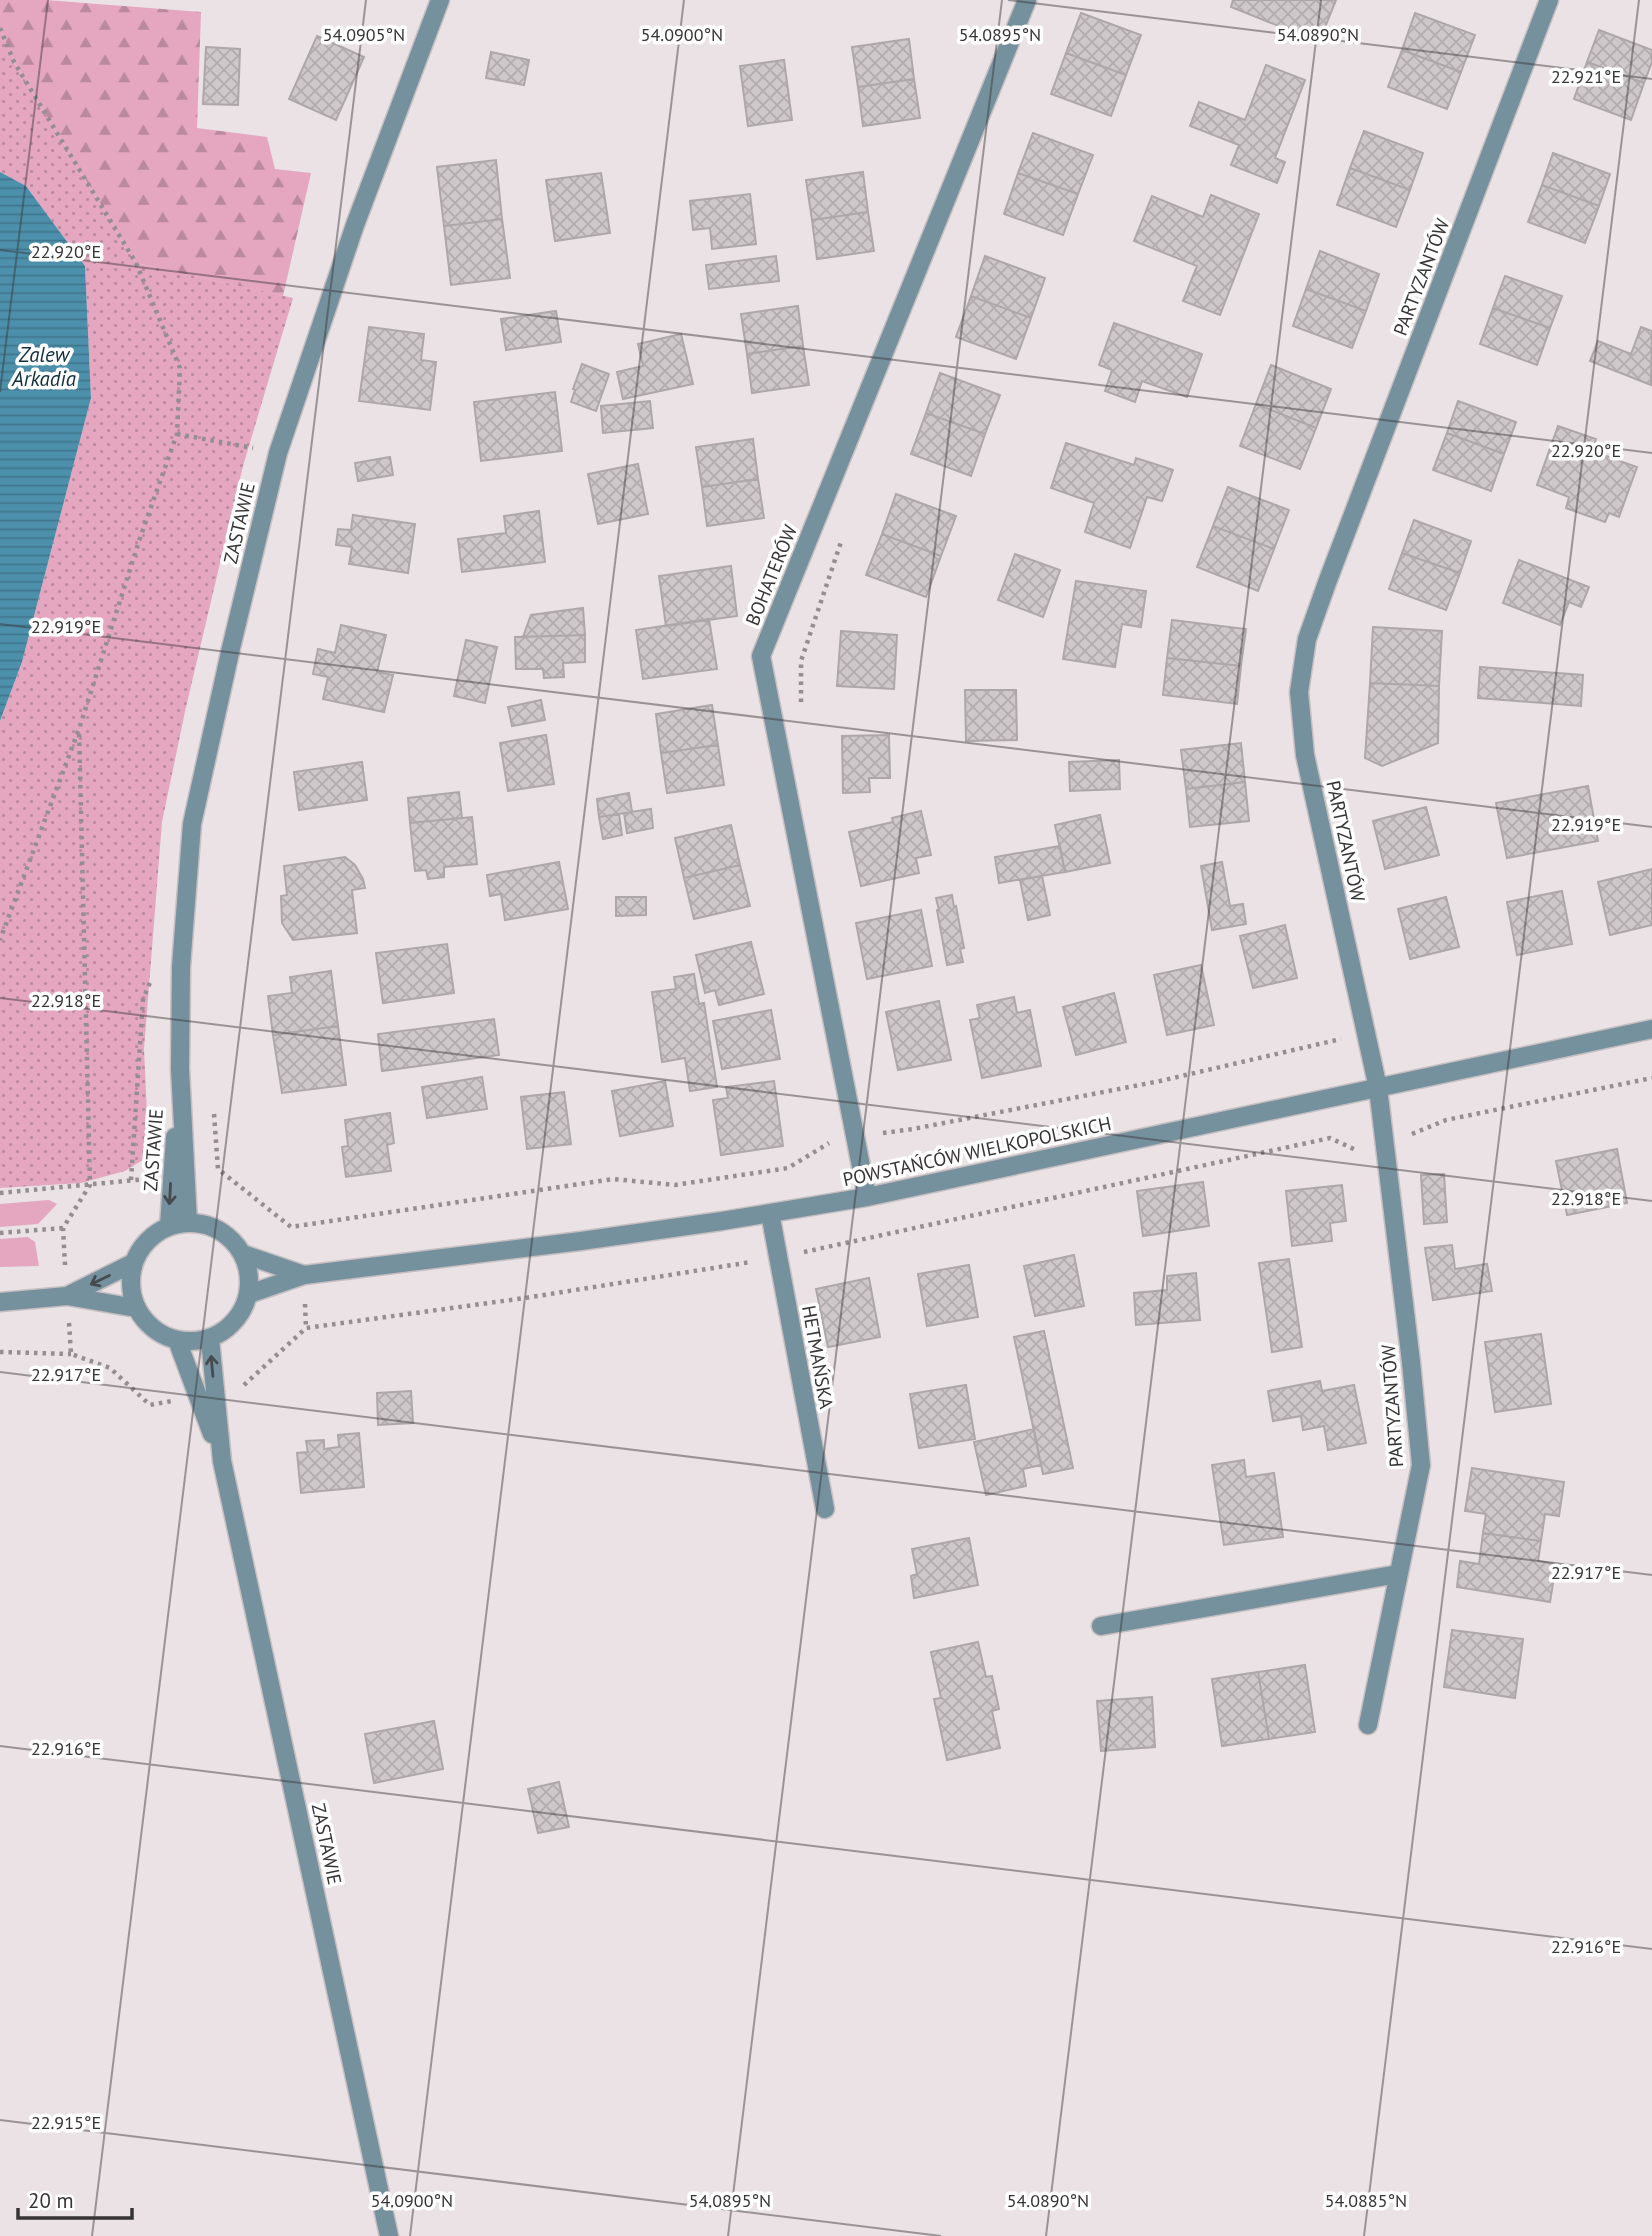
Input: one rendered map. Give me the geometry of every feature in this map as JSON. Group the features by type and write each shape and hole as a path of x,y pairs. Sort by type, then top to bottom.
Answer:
{"street":[{"name":"ZASTAWIE","path":"188,1222 180,1078 181,967 192,824 278,453 355,225 440,0"},
{"name":"BOHATERÓW","path":"867,1197 761,656 1027,0"},
{"name":"PARTYZANTÓW","path":"1368,1725 1421,1465 1378,1088 1306,755 1299,692 1307,639 1328,580 1549,0"},
{"name":"POWSTAŃCÓW WIELKOPOLSKICH","path":"249,1294 304,1275 581,1241 867,1197 1652,1028"},
{"name":"ZASTAWIE","path":"169,1226 180,1078"},
{"name":"HETMAŃSKA","path":"770,1213 825,1509"},
{"path":"188,1222 208,1225 226,1234 243,1254 249,1274 249,1294 236,1321 209,1339 194,1342 160,1334 147,1323 136,1308 131,1286 134,1264 141,1248 154,1234 169,1226 188,1222"},
{"name":"POWSTAŃCÓW WIELKOPOLSKICH","path":"243,1254 304,1275"},
{"path":"67,1296 134,1264"},
{"path":"0,1301 67,1296 136,1308"},
{"name":"ZASTAWIE","path":"209,1339 222,1461 389,2236"},
{"name":"ZASTAWIE","path":"177,1340 222,1461"},
{"path":"1101,1626 1398,1574"}],"path":[{"path":"0,28 15,62 136,263 180,368 177,434 141,535 79,729 0,940"},
{"path":"177,434 278,453"},
{"path":"801,712 801,661 842,539"},
{"path":"79,729 90,1185"},
{"path":"213,1104 218,1169 291,1227 613,1180 675,1185 789,1168 829,1142 854,1136 913,1129 1146,1084 1342,1039"},
{"path":"214,1394 238,1390 306,1328 525,1298 779,1258 1330,1138 1359,1151 1385,1146 1447,1120 1652,1078"},
{"path":"0,1193 171,1178"},
{"path":"0,1233 63,1228"},
{"path":"0,1352 71,1354"}],"green space":[{"path":"0,0 46,0 201,12 197,128 267,137 275,169 311,173 283,296 136,263 14,62 0,28"},
{"path":"0,28 14,62 136,263 293,298 243,466 186,707 162,822 144,1049 149,1156 125,1171 81,1183 0,1188 0,721 22,662 91,398 85,266 26,186 0,172"},
{"path":"49,1200 57,1204 38,1224 0,1227 0,1204"},
{"path":"28,1237 35,1242 39,1266 0,1267 0,1239"}],"water":[{"name":"Zalew Arkadia","path":"0,172 26,186 85,266 91,398 22,662 0,721"}],"building":[{"path":"1233,0 1336,0 1319,42 1231,7"},
{"path":"1081,13 1141,35 1126,75 1066,53"},
{"path":"1415,13 1475,35 1461,72 1402,50"},
{"path":"1599,30 1652,50 1652,62 1644,83 1587,62"},
{"path":"317,36 364,57 336,120 289,99"},
{"path":"909,39 914,79 858,87 852,47"},
{"path":"206,47 240,49 238,105 203,104"},
{"path":"1402,50 1461,72 1447,109 1388,87"},
{"path":"491,52 529,60 524,85 486,78"},
{"path":"1066,53 1126,75 1111,116 1051,94"},
{"path":"784,60 792,120 748,126 740,66"},
{"path":"1587,62 1644,83 1631,120 1574,99"},
{"path":"1266,65 1305,80 1275,158 1285,162 1277,183 1231,165 1239,145 1190,126 1199,102 1245,120"},
{"path":"914,79 920,118 863,126 858,87"},
{"path":"1364,131 1423,153 1410,190 1350,168"},
{"path":"1033,133 1093,155 1078,194 1018,173"},
{"path":"1553,153 1610,174 1599,206 1542,185"},
{"path":"496,160 502,219 444,226 437,167"},
{"path":"1350,168 1410,190 1396,227 1337,205"},
{"path":"863,172 868,212 812,220 806,180"},
{"path":"601,173 610,233 555,241 546,180"},
{"path":"1018,173 1078,194 1063,235 1004,214"},
{"path":"1542,185 1599,206 1585,243 1528,222"},
{"path":"750,194 756,244 712,249 710,228 693,230 690,201"},
{"path":"1211,195 1259,214 1220,315 1183,301 1197,266 1134,241 1152,196 1203,217"},
{"path":"868,212 874,251 817,259 812,220"},
{"path":"502,219 510,278 451,285 444,226"},
{"path":"1320,251 1379,274 1366,311 1306,289"},
{"path":"776,256 779,281 709,289 706,265"},
{"path":"985,256 1045,278 1031,318 971,296"},
{"path":"1505,276 1562,296 1550,328 1493,308"},
{"path":"1306,289 1366,311 1352,348 1293,326"},
{"path":"971,296 1031,318 1016,359 956,337"},
{"path":"798,306 803,346 747,354 741,314"},
{"path":"1493,308 1550,328 1537,365 1480,344"},
{"path":"556,311 561,342 506,350 501,319"},
{"path":"1114,323 1202,354 1187,397 1142,381 1135,402 1105,391 1112,370 1099,365"},
{"path":"369,327 424,334 421,360 436,362 430,410 359,401"},
{"path":"1641,327 1652,331 1651,385 1590,361 1598,341 1631,354"},
{"path":"681,334 693,384 623,399 617,372 643,366 638,344"},
{"path":"803,346 809,385 752,393 747,354"},
{"path":"582,364 609,374 596,411 571,402"},
{"path":"1271,365 1331,389 1316,428 1256,404"},
{"path":"940,373 1000,395 985,434 926,413"},
{"path":"555,392 562,451 481,461 474,402"},
{"path":"650,401 653,428 603,433 601,406"},
{"path":"1458,401 1516,422 1504,454 1447,433"},
{"path":"1256,404 1316,428 1300,469 1240,446"},
{"path":"926,413 985,434 971,476 911,454"},
{"path":"1558,426 1596,439 1592,451 1637,467 1619,517 1609,513 1605,522 1566,508 1569,497 1537,485"},
{"path":"1447,433 1504,454 1491,491 1433,470"},
{"path":"753,439 758,479 702,487 696,447"},
{"path":"1066,443 1134,465 1136,458 1173,470 1162,501 1147,497 1130,548 1085,532 1094,503 1051,488"},
{"path":"390,457 393,475 358,481 355,463"},
{"path":"638,464 648,514 598,524 588,474"},
{"path":"758,479 764,518 707,526 702,487"},
{"path":"1228,487 1289,510 1274,549 1213,526"},
{"path":"896,494 956,516 941,556 882,534"},
{"path":"539,511 545,562 462,572 458,539 506,533 504,516"},
{"path":"353,515 415,524 408,573 349,564 352,547 336,545 338,529 351,530"},
{"path":"1414,520 1471,541 1460,573 1402,553"},
{"path":"1213,526 1274,549 1258,591 1197,567"},
{"path":"882,534 941,556 926,597 866,575"},
{"path":"1402,553 1460,573 1446,610 1389,589"},
{"path":"1015,554 1060,570 1043,617 998,600"},
{"path":"1519,560 1589,587 1581,607 1569,602 1560,625 1503,603"},
{"path":"731,566 737,616 666,626 659,576"},
{"path":"1076,581 1146,591 1141,627 1122,624 1115,667 1063,659"},
{"path":"583,608 585,635 523,637 531,615"},
{"path":"709,619 717,669 643,679 636,630"},
{"path":"1172,620 1246,629 1241,666 1167,658"},
{"path":"341,625 386,635 377,672 393,675 384,712 323,699 328,677 313,674 318,649 335,653"},
{"path":"1373,627 1442,631 1439,686 1370,683"},
{"path":"841,631 897,635 894,689 837,686"},
{"path":"585,635 585,662 563,663 564,677 544,678 543,669 516,669 515,637"},
{"path":"466,640 497,647 485,703 454,696"},
{"path":"1167,658 1241,666 1237,704 1163,695"},
{"path":"1480,667 1583,675 1581,706 1478,698"},
{"path":"1370,683 1439,686 1438,743 1382,766 1365,758"},
{"path":"965,690 1016,690 1017,740 966,741"},
{"path":"541,700 545,720 512,726 508,707"},
{"path":"712,705 718,745 661,753 656,714"},
{"path":"546,735 554,784 508,791 500,743"},
{"path":"889,735 890,778 869,778 870,792 843,793 842,736"},
{"path":"1241,743 1245,782 1186,789 1181,750"},
{"path":"718,745 724,785 667,793 661,753"},
{"path":"1119,760 1120,789 1070,791 1069,762"},
{"path":"362,762 367,800 299,810 294,772"},
{"path":"1245,782 1249,821 1190,827 1186,789"},
{"path":"1588,786 1598,841 1507,858 1496,803"},
{"path":"459,792 462,818 410,823 408,798"},
{"path":"629,793 632,812 599,817 597,799"},
{"path":"1426,807 1439,855 1385,869 1373,821"},
{"path":"651,809 653,828 627,833 624,813"},
{"path":"921,811 931,855 916,858 919,873 861,886 849,832 893,822 892,818"},
{"path":"619,814 622,835 603,839 599,817"},
{"path":"1100,815 1110,863 1065,872 1055,825"},
{"path":"472,817 477,864 444,867 444,877 428,879 426,870 415,871 410,823"},
{"path":"731,825 740,865 684,878 675,838"},
{"path":"1060,846 1065,872 999,883 995,857"},
{"path":"345,857 355,865 365,888 352,890 357,933 293,940 282,923 281,896 287,895 284,866"},
{"path":"559,862 568,909 505,920 501,894 490,896 487,875"},
{"path":"1222,862 1230,906 1243,904 1246,924 1212,930 1201,866"},
{"path":"740,865 750,906 694,919 684,878"},
{"path":"1652,869 1652,925 1610,935 1598,882"},
{"path":"1042,876 1050,915 1028,920 1020,880"},
{"path":"1562,891 1572,944 1517,955 1507,902"},
{"path":"952,895 964,948 960,949 963,962 947,965 936,898"},
{"path":"616,897 646,897 646,915 616,916"},
{"path":"1446,897 1459,947 1410,959 1398,909"},
{"path":"921,910 932,966 867,979 856,923"},
{"path":"1285,925 1297,978 1253,988 1240,936"},
{"path":"751,942 764,994 719,1005 715,990 705,993 696,955"},
{"path":"447,944 454,993 383,1003 376,953"},
{"path":"1201,965 1214,1025 1167,1035 1154,975"},
{"path":"331,971 338,1026 273,1035 268,996 292,993 290,977"},
{"path":"694,974 699,1004 704,1003 717,1087 690,1091 685,1058 662,1062 652,992 676,989 674,977"},
{"path":"1114,993 1126,1042 1076,1055 1063,1007"},
{"path":"1014,997 1017,1013 1030,1010 1041,1066 982,1078 970,1020 980,1018 977,1005"},
{"path":"939,1001 951,1060 898,1070 886,1012"},
{"path":"771,1010 780,1059 722,1069 713,1021"},
{"path":"494,1019 499,1055 382,1071 378,1034"},
{"path":"338,1026 346,1085 282,1093 273,1035"},
{"path":"482,1077 487,1109 427,1118 422,1087"},
{"path":"665,1081 673,1126 620,1136 612,1091"},
{"path":"774,1081 783,1146 721,1155 713,1100 728,1098 726,1087"},
{"path":"564,1092 571,1144 527,1149 521,1097"},
{"path":"390,1113 394,1143 387,1145 391,1171 346,1177 342,1147 348,1146 345,1120"},
{"path":"1617,1149 1627,1203 1567,1215 1556,1161"},
{"path":"1444,1174 1447,1222 1424,1224 1421,1175"},
{"path":"1203,1182 1209,1226 1143,1236 1137,1191"},
{"path":"1342,1185 1346,1221 1330,1223 1332,1241 1292,1246 1286,1191"},
{"path":"1452,1245 1455,1269 1487,1264 1492,1291 1433,1300 1425,1248"},
{"path":"1074,1255 1084,1306 1035,1316 1024,1266"},
{"path":"1289,1259 1302,1347 1272,1352 1259,1263"},
{"path":"969,1265 978,1317 927,1326 918,1274"},
{"path":"1196,1273 1200,1320 1136,1325 1134,1293 1167,1290 1167,1276"},
{"path":"869,1278 880,1337 828,1347 816,1289"},
{"path":"1044,1331 1073,1468 1043,1474 1014,1337"},
{"path":"1541,1334 1551,1404 1495,1412 1485,1342"},
{"path":"1320,1381 1322,1391 1354,1385 1366,1443 1328,1450 1324,1426 1303,1430 1301,1416 1273,1421 1268,1391"},
{"path":"966,1385 975,1439 919,1448 910,1394"},
{"path":"411,1391 413,1423 378,1425 377,1393"},
{"path":"1034,1429 1041,1465 1023,1469 1026,1486 986,1495 974,1442"},
{"path":"359,1433 364,1487 301,1493 297,1453 308,1452 306,1441 324,1440 324,1449 339,1447 338,1435"},
{"path":"1244,1460 1246,1477 1274,1473 1283,1537 1224,1545 1212,1465"},
{"path":"1472,1468 1564,1482 1559,1516 1545,1514 1541,1541 1483,1533 1486,1514 1465,1511"},
{"path":"1483,1533 1541,1541 1538,1561 1556,1564 1550,1602 1457,1587 1460,1561 1479,1564"},
{"path":"969,1538 978,1585 914,1598 911,1576 917,1574 912,1549"},
{"path":"1452,1630 1523,1639 1515,1698 1444,1687"},
{"path":"978,1642 986,1677 992,1676 999,1709 992,1711 1000,1748 947,1760 934,1699 941,1698 931,1652"},
{"path":"1305,1665 1315,1732 1269,1739 1258,1672"},
{"path":"1258,1672 1269,1739 1222,1746 1212,1679"},
{"path":"1152,1697 1155,1747 1101,1751 1097,1701"},
{"path":"434,1721 443,1769 374,1783 365,1734"},
{"path":"559,1782 569,1827 538,1833 528,1789"}]}
